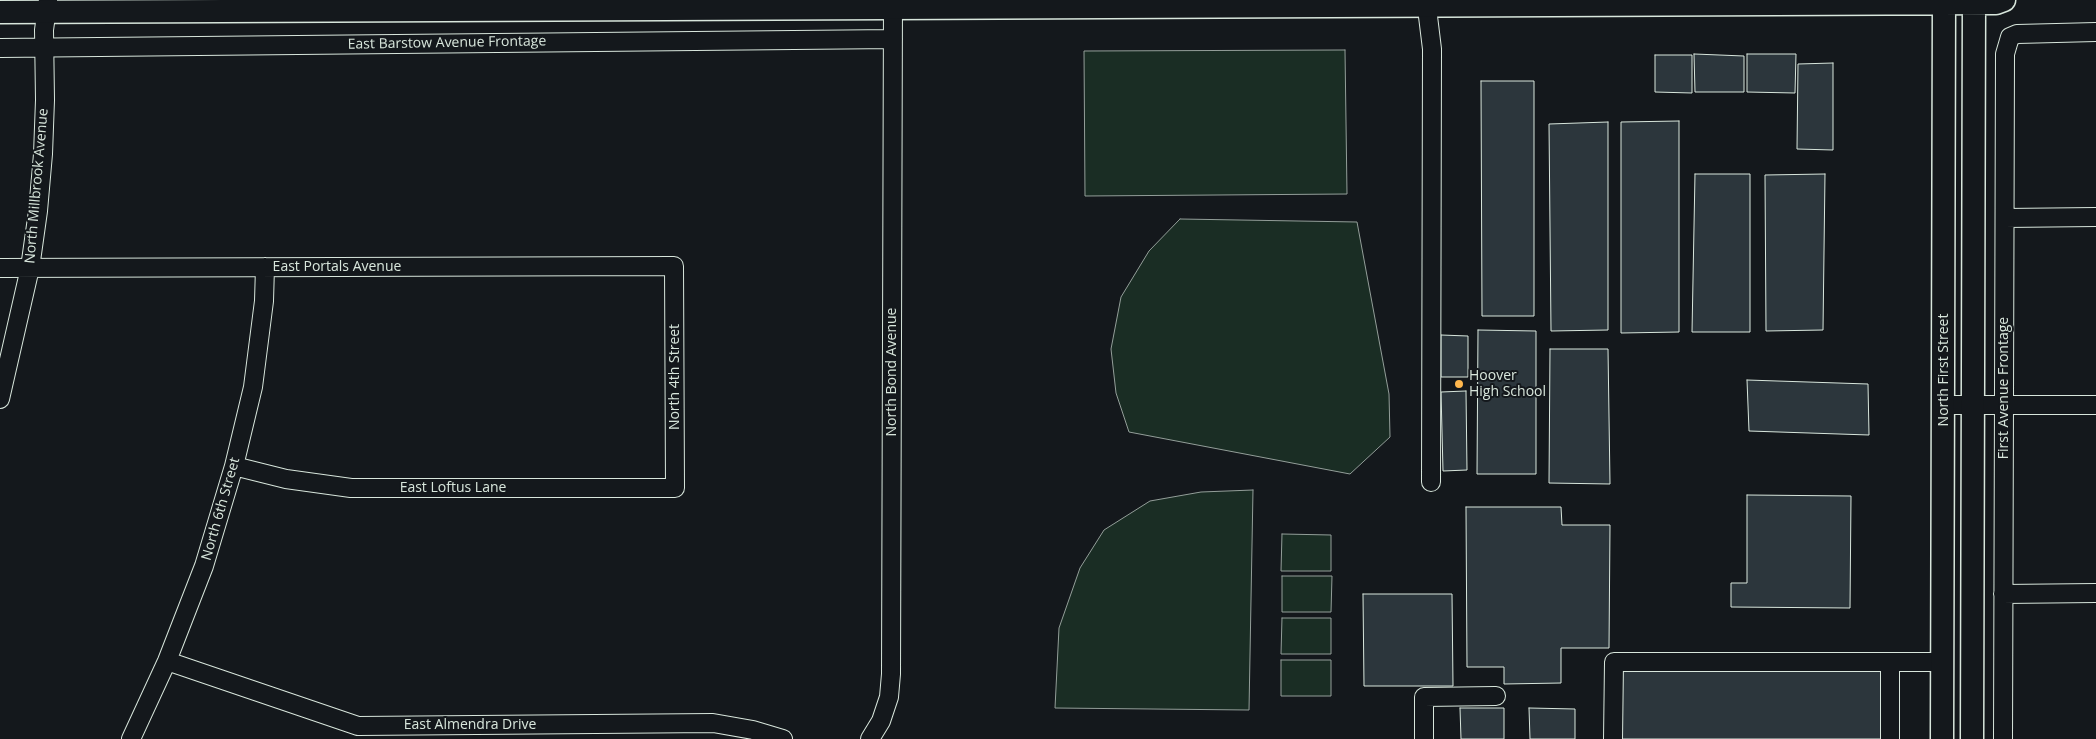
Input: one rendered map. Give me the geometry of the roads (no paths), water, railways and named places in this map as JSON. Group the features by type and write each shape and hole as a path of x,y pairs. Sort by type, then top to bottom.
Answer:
{"main road":[{"path":"0,12 47,6 1944,1 1996,3 2004,0"},
{"name":"North First Street","path":"1942,739 1944,1"},
{"name":"North First Street","path":"1972,739 1974,1"},
{"path":"1941,655 1972,647"}],"street":[{"path":"1426,3 1432,49 1431,482"},
{"name":"North Bond Avenue","path":"870,739 881,721 889,697 890,674 893,5"},
{"name":"North Millbrook Avenue","path":"0,399 30,268 43,154 44,47 47,6"},
{"name":"First Avenue Frontage","path":"2003,739 2005,54 2010,37 2026,32 2096,32"},
{"name":"East Barstow Avenue Frontage","path":"0,48 894,39"},
{"path":"2004,218 2096,218"},
{"name":"East Portals Avenue","path":"0,268 674,266"},
{"name":"North 4th Street","path":"674,266 675,488"},
{"name":"North 6th Street","path":"131,739 167,661 204,566 234,466 253,387 264,301 265,267"},
{"path":"1944,405 2096,405"},
{"name":"East Loftus Lane","path":"234,466 286,479 351,488 675,488"},
{"path":"2004,594 2096,593"},
{"path":"1613,739 1614,662 1890,662 1941,655"},
{"name":"East Almendra Drive","path":"167,661 358,726 713,723 753,730 782,739"},
{"path":"1890,662 1890,739"},
{"path":"1424,739 1424,698 1496,696"}],"place":[{"name":"Hoover High School","path":"1459,384"}]}
